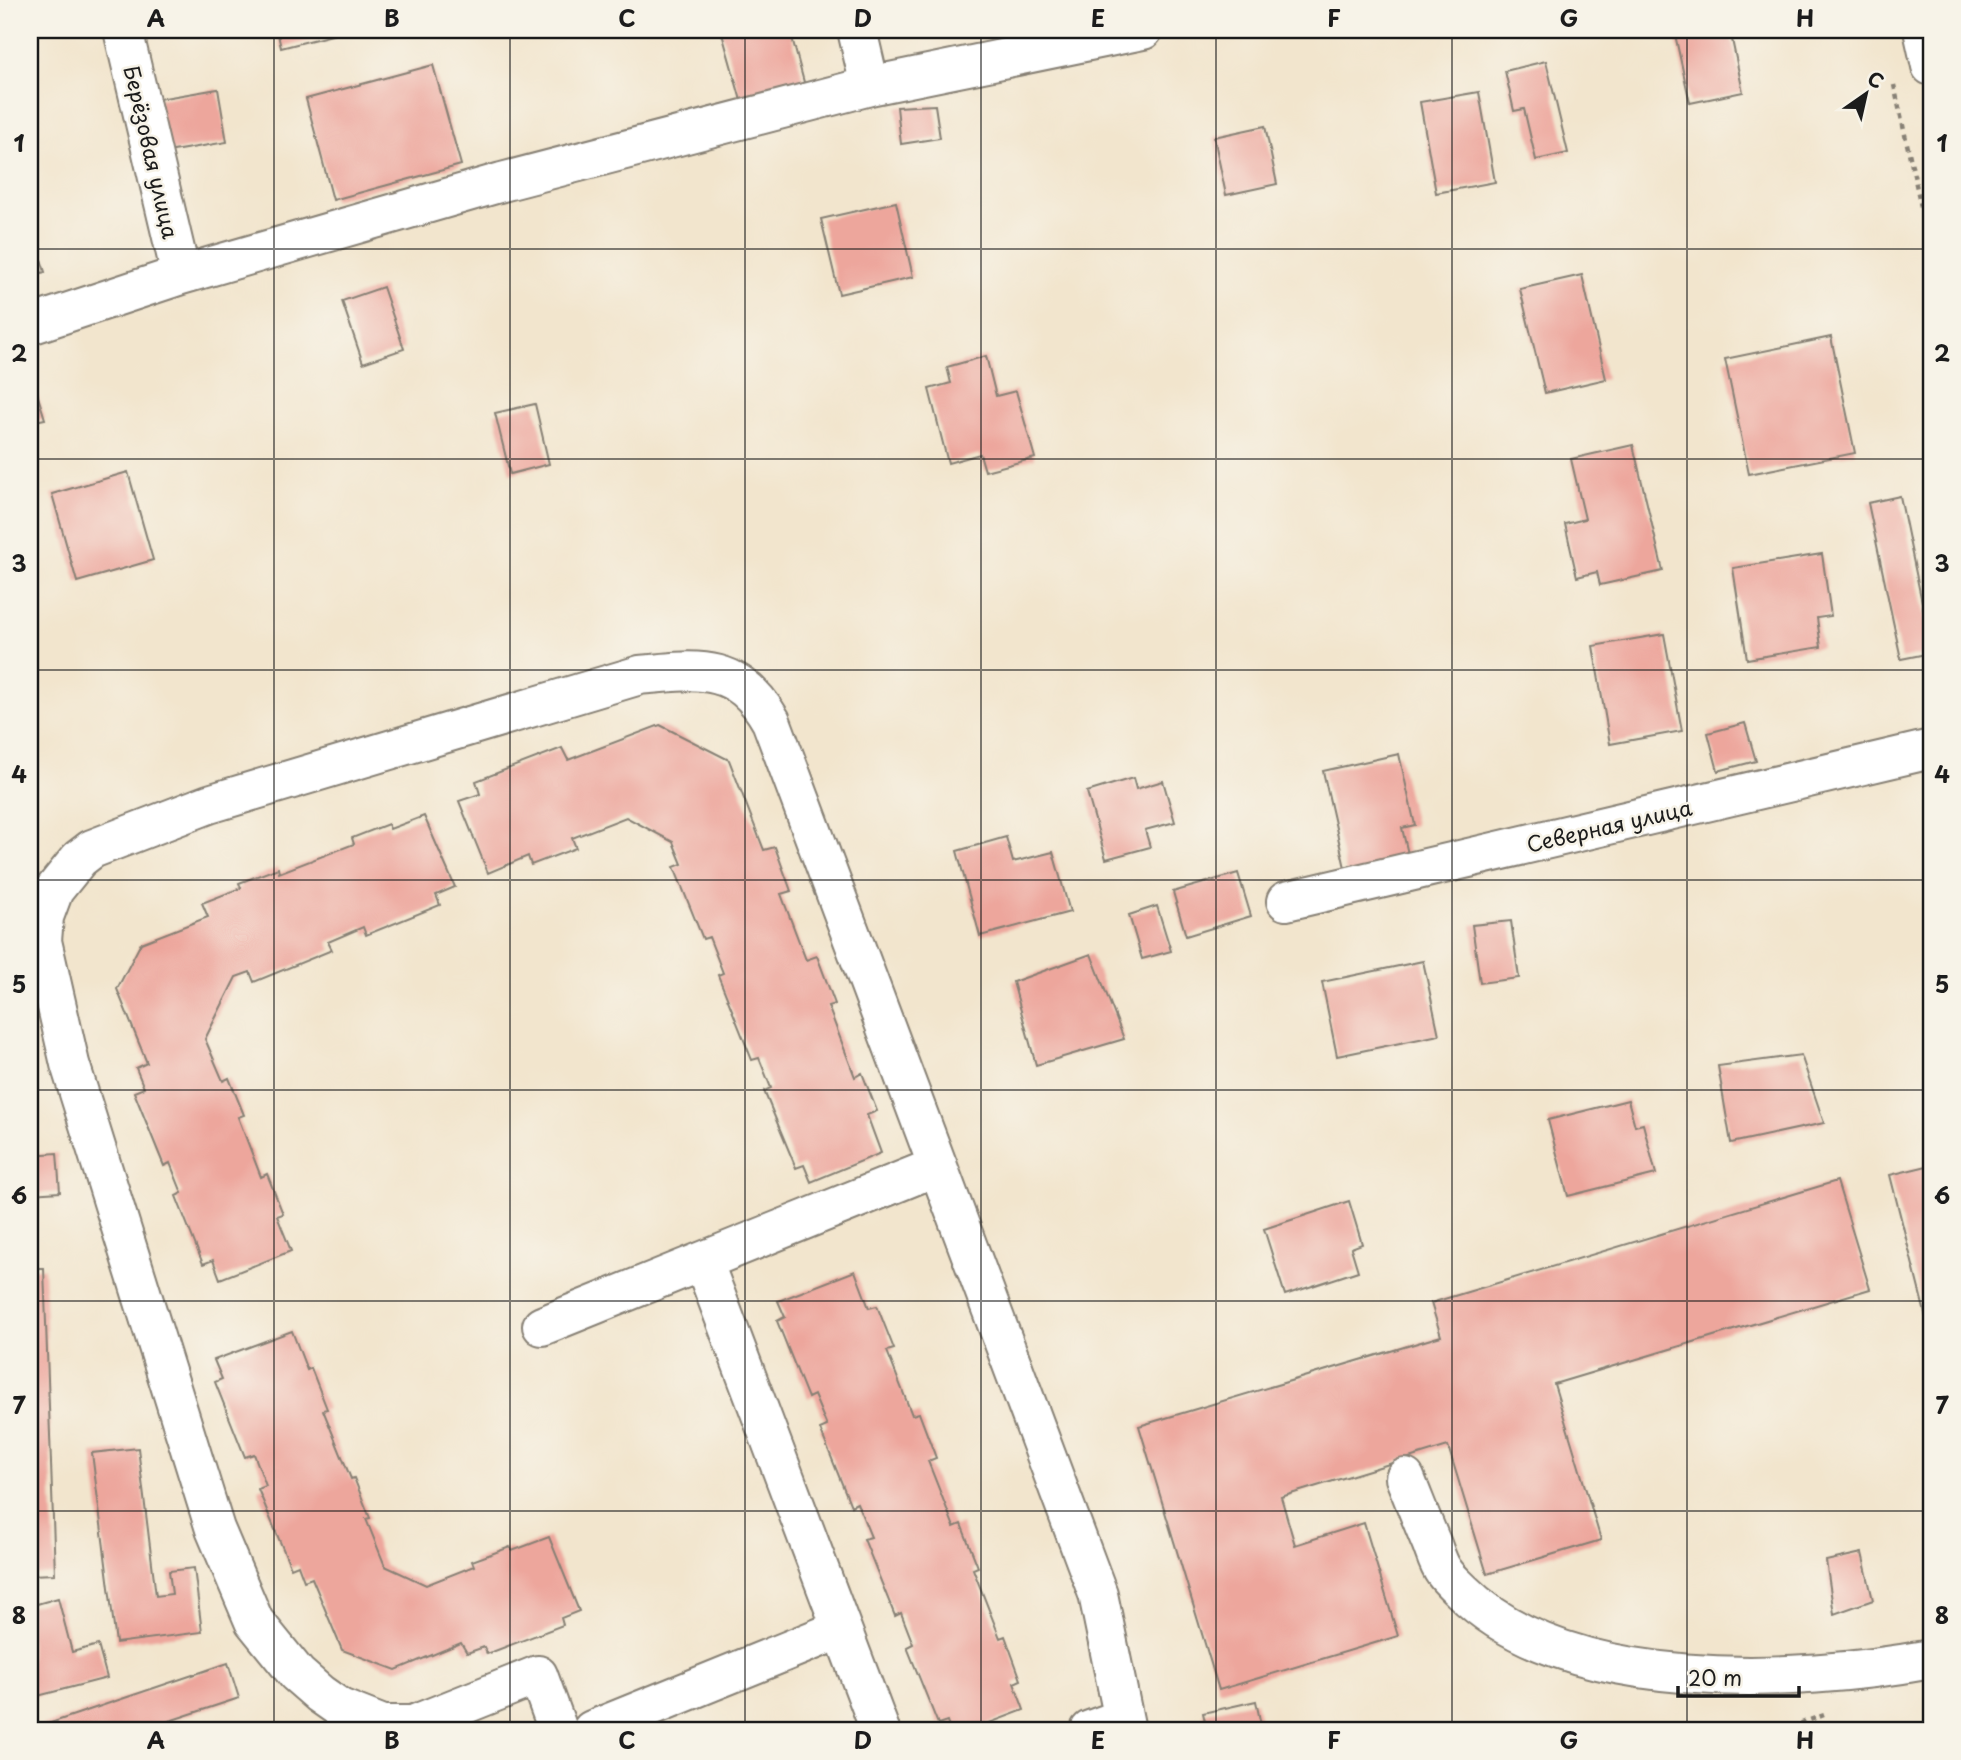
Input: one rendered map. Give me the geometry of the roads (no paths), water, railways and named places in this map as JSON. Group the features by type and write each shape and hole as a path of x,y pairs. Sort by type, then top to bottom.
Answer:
{"street":[{"name":"Берёзовая улица","path":"123,30 181,275"},
{"path":"857,30 870,86"},
{"path":"30,325 181,275 502,182 870,86 1143,30"},
{"path":"1923,30 1931,66"},
{"path":"558,1730 538,1675 413,1725 383,1725 340,1708 320,1694 297,1674 254,1621 215,1528 70,1065 42,941 44,917 54,890 79,859 92,849 209,804 640,675 695,670 720,675 741,686 760,702 771,721 1098,1594 1113,1726"},
{"name":"Северная улица","path":"1286,901 1931,749"},
{"path":"541,1326 938,1166"},
{"path":"703,1261 880,1730"},
{"path":"1405,1478 1443,1571 1473,1601 1506,1625 1547,1645 1594,1658 1648,1668 1735,1677 1879,1669 1931,1659"},
{"path":"592,1730 841,1629"}]}
